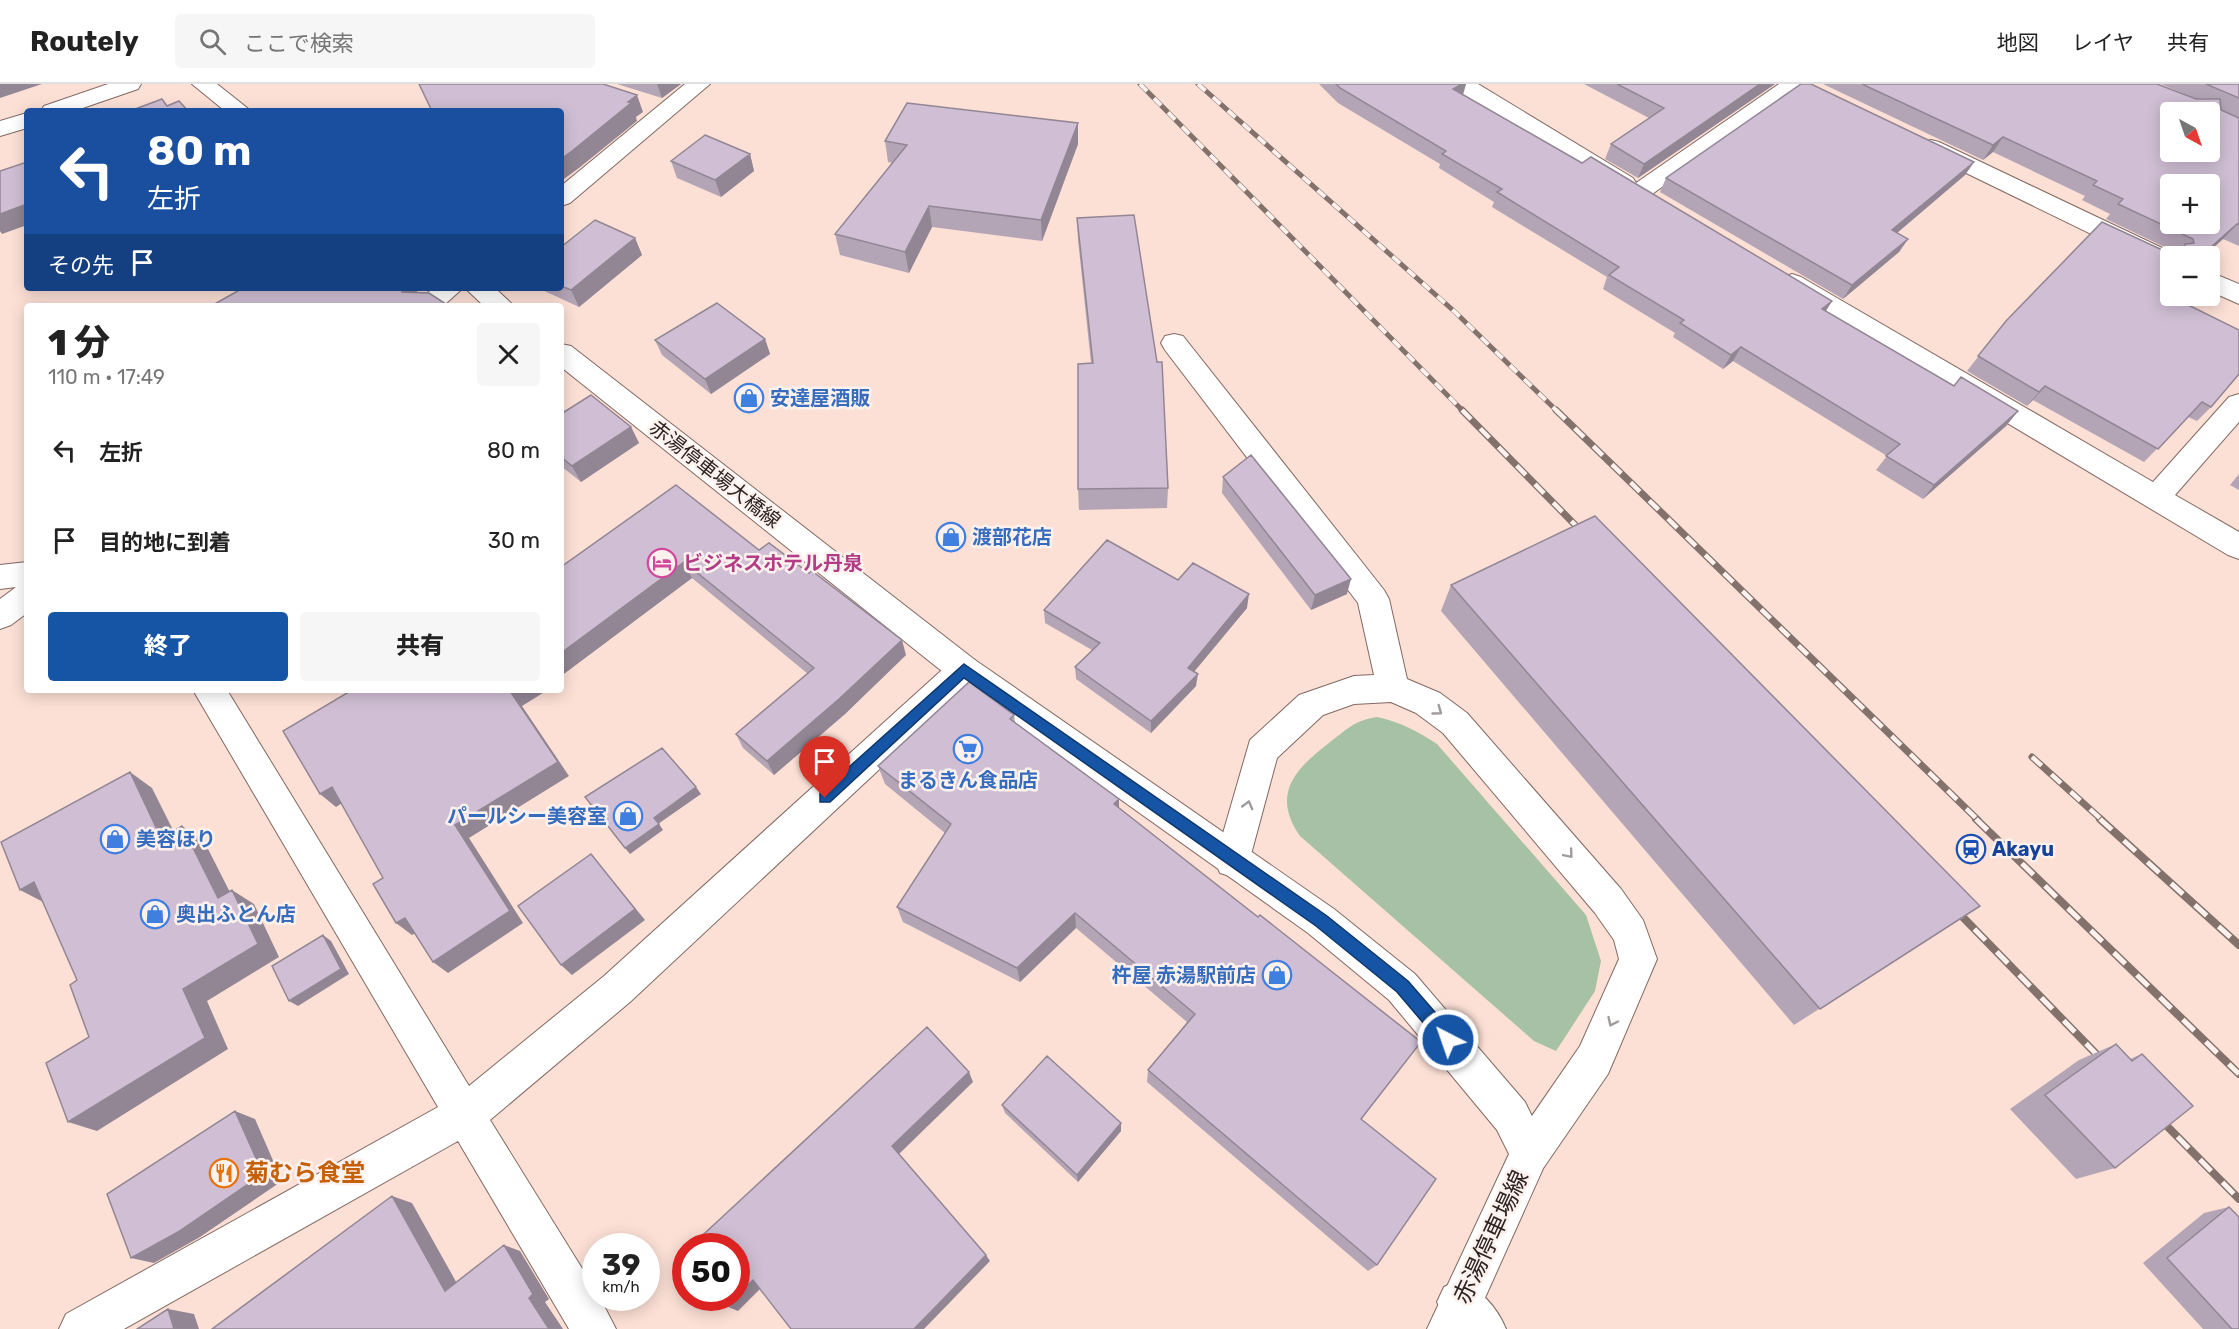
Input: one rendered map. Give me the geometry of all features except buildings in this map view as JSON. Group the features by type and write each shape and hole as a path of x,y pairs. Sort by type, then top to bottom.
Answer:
{"street":[{"path":"61,108 130,84"},
{"path":"203,84 236,108"},
{"path":"564,195 658,107 699,84"},
{"path":"1462,84 1649,198 1802,86"},
{"path":"1487,100 1512,84"},
{"path":"0,129 24,121"},
{"path":"1906,135 2160,257"},
{"path":"1770,270 2239,548"},
{"path":"2220,286 2239,295"},
{"path":"430,303 446,291"},
{"path":"482,291 497,303"},
{"path":"1174,343 1373,599 1393,688"},
{"name":"赤湯停車場大橋線","path":"564,355 964,670 1233,861 1322,921 1402,987 1463,1058"},
{"path":"2155,499 2239,404"},
{"path":"0,577 24,574"},
{"path":"0,616 24,598"},
{"path":"81,1329 466,1114 618,989 964,670"},
{"path":"1233,861 1262,750 1311,705 1354,690 1393,688 1428,704 1455,723 1608,901 1630,932 1638,959 1620,1005 1594,1060 1530,1153"},
{"path":"211,693 594,1329"},
{"name":"赤湯停車場線","path":"1463,1058 1511,1116 1530,1153 1464,1320"}],"green space":[{"path":"1377,717 1408,728 1437,744 1586,915 1601,961 1595,991 1556,1051 1534,1041 1300,836 1292,821 1287,795 1297,773 1317,753 1346,730 1363,720"}],"railway":[{"path":"1140,84 1464,412"},
{"path":"1198,84 1455,312 1558,412"},
{"path":"1462,410 1587,537"},
{"path":"1556,410 1978,820"},
{"path":"2032,757 2102,820"},
{"path":"1976,819 2239,1074"},
{"path":"2100,819 2239,945"},
{"path":"1952,906 2107,1065"},
{"path":"2155,1114 2239,1199"}],"place":[{"name":"安達屋酒販","path":"749,398"},
{"name":"渡部花店","path":"951,537"},
{"name":"ビジネスホテル丹泉","path":"662,563"},
{"name":"まるきん食品店","path":"968,749"},
{"name":"パールシー美容室","path":"628,816"},
{"name":"美容ほり","path":"115,839"},
{"name":"Akayu","path":"1971,849"},
{"name":"奥出ふとん店","path":"155,914"},
{"name":"杵屋 赤湯駅前店","path":"1277,975"},
{"name":"菊むら食堂","path":"224,1173"}],"route":[{"path":"825,798 964,670 1233,861 1322,921 1402,987 1448,1040"}]}
